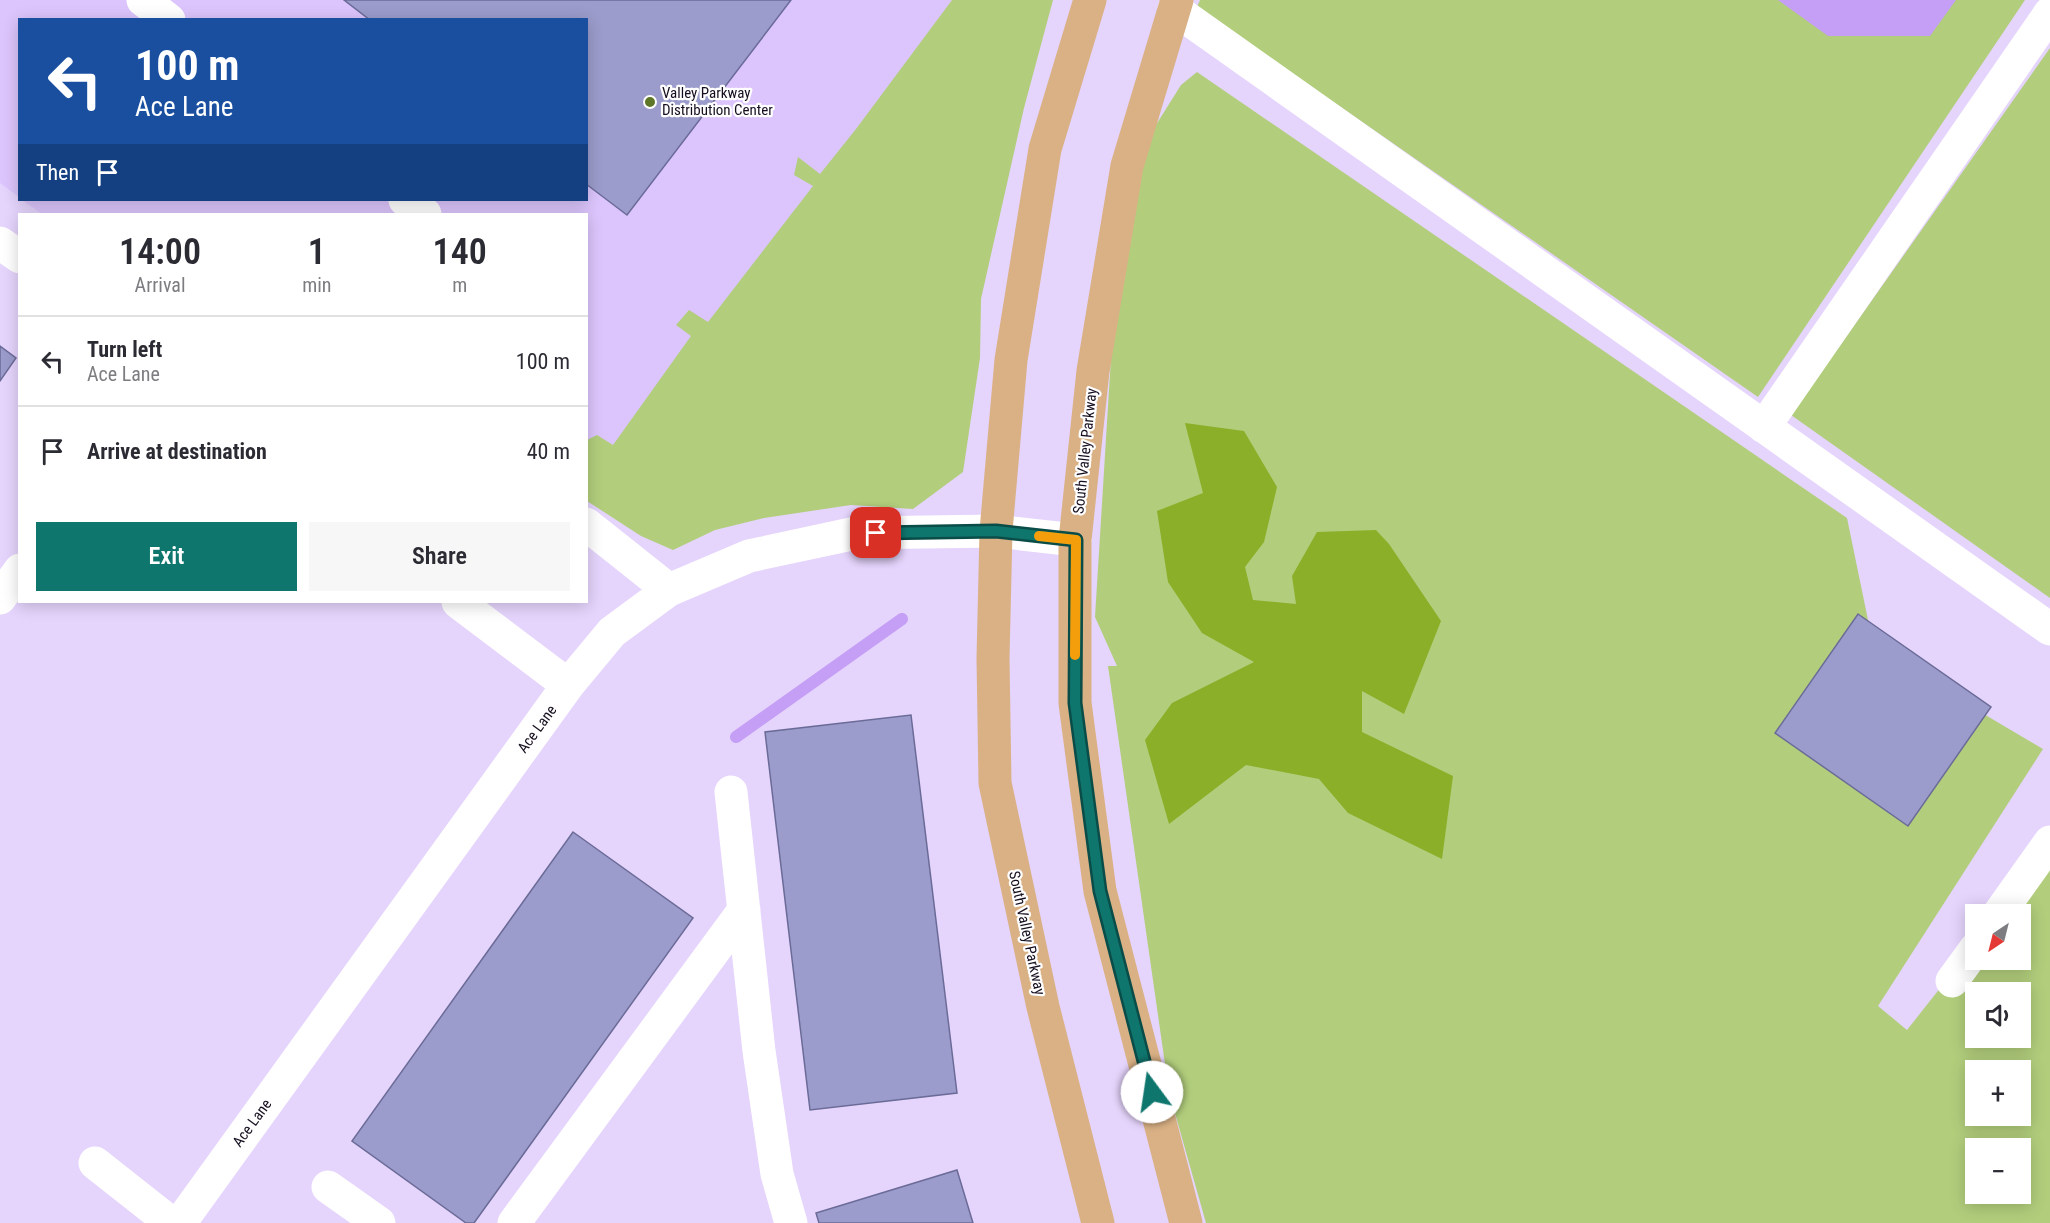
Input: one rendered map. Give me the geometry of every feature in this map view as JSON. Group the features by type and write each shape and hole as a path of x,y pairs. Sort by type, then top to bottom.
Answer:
{"main road":[{"name":"South Valley Parkway","path":"1090,0 1045,149 1011,360 996,531 993,658 995,783 1043,1007 1098,1223"},
{"name":"South Valley Parkway","path":"1176,5 1126,166 1093,371 1076,540 1075,703 1100,891 1186,1223"}],"street":[{"path":"143,0 166,18"},
{"path":"1176,5 2050,629"},
{"path":"1764,426 2050,13"},
{"path":"406,201 424,213"},
{"path":"0,243 18,256"},
{"path":"588,526 669,590"},
{"name":"Ace Lane","path":"180,1223 568,685 612,632 669,590 749,556 856,533 996,531 1076,540"},
{"path":"0,598 18,573"},
{"path":"459,603 568,685"},
{"path":"731,792 759,1051 777,1174 791,1223"},
{"path":"2006,904 2050,842"},
{"path":"514,1223 744,910"},
{"path":"1952,981 1965,963"},
{"path":"95,1163 171,1223"},
{"path":"328,1187 379,1223"}],"shaded area":[{"path":"0,0 964,0 588,504 588,213 41,213 23,201 588,201 588,18 18,18 18,196 0,183"},
{"path":"1778,0 1956,0 1930,36 1828,36"}],"green space":[{"path":"952,0 1053,0 1024,108 981,299 980,358 963,472 913,509 851,505 764,518 715,530 673,550 641,536 588,502 588,440 597,435 613,445 691,336 676,325 689,310 708,322 813,186 794,175 798,157 820,174"},
{"path":"1200,0 2025,0 1758,397 1197,7"},
{"path":"2050,48 2050,598 1791,415"},
{"path":"1197,72 1847,518 1874,649 2043,749 1878,1006 1907,1030 1965,957 1965,970 2031,970 2031,904 2008,904 2050,850 2050,1223 1206,1223 1169,1092 1108,666 1117,666 1095,617 1114,309 1149,136 1181,85"},
{"path":"1185,423 1244,431 1277,487 1264,542 1245,567 1253,600 1296,604 1292,576 1317,532 1376,530 1389,544 1441,621 1404,714 1362,691 1362,732 1453,776 1442,859 1348,813 1319,779 1246,765 1169,824 1145,740 1172,703 1254,662 1202,633 1168,582 1157,511 1203,493"}],"building":[{"name":"Valley Parkway Distribution Center","path":"344,0 791,0 627,215 588,186 588,18 367,18"},
{"path":"0,346 16,358 0,381"},
{"path":"1858,614 1991,707 1908,826 1775,733"},
{"path":"911,715 957,1093 810,1110 765,732"},
{"path":"573,832 693,918 474,1223 466,1223 352,1141"},
{"path":"957,1170 973,1223 819,1223 816,1213"}],"waterway":[{"path":"736,737 902,619"}],"slow traffic":[{"path":"1039,536 1076,540 1075,655"}],"place":[{"name":"Valley Parkway Distribution Center","path":"650,102"}],"route":[{"path":"876,533 996,531 1076,540 1075,703 1100,891 1152,1092"}]}
